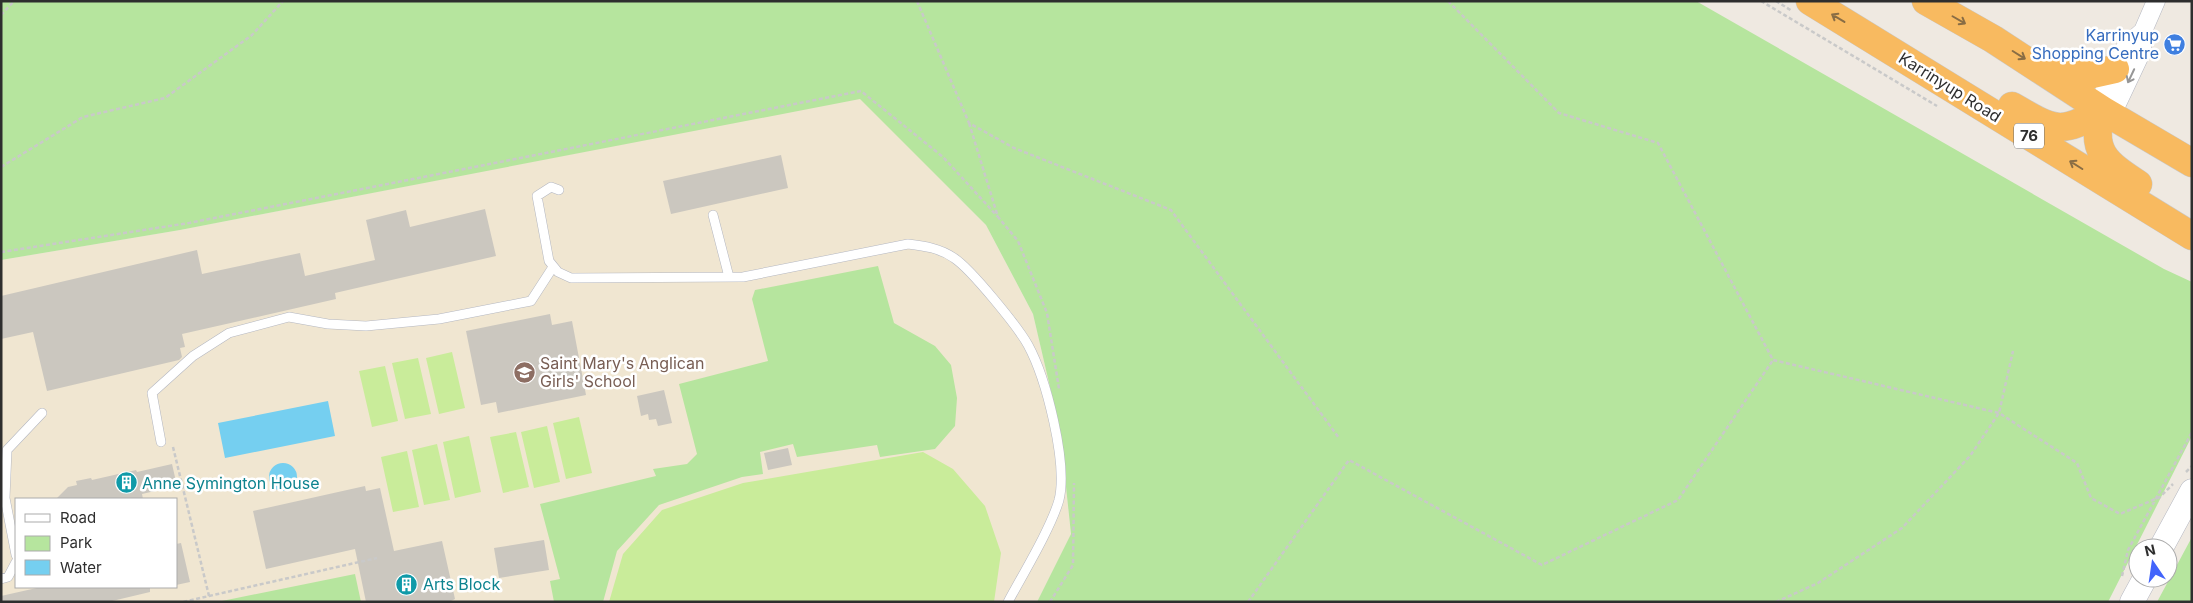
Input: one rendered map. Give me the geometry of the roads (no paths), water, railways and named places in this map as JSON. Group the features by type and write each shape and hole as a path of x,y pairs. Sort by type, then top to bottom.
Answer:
{"highway":[{"name":"Karrinyup Road","path":"1810,1 2192,236"},
{"path":"1926,1 2045,72 2102,110 2192,162"},
{"path":"1867,35 1963,79 2033,118 2059,129 2079,124 2102,110"},
{"path":"2045,72 2063,70 2088,75 2115,69"},
{"path":"2102,110 2097,126 2096,140 2110,166 2186,216 2192,226"}],"main road":[{"path":"2165,538 2185,481"}],"street":[{"path":"2143,31 2126,46 2102,96 2102,110 2118,104 2142,51 2143,31 2156,1"}],"lane":[{"path":"559,190 551,187 537,196 549,261 558,272 571,278 743,278 908,244 930,246 955,258 984,288 1028,344 1044,384 1055,430 1060,474 1059,499 1008,602"},
{"path":"713,215 729,277"},
{"path":"160,442 152,393 193,356 229,333 289,317 328,324 366,326 439,318 502,308 531,301 554,266"},
{"path":"15,550 5,498 7,450 42,413"},
{"path":"1,579 8,577 15,564"}],"water":[{"path":"328,401 335,436 225,458 218,423"},
{"path":"283,463 293,467 297,477 293,487 283,491 273,487 269,477 273,467"}],"place":[{"name":"Karrinyup Shopping Centre","path":"2175,44"},
{"name":"Saint Mary's Anglican Girls' School","path":"524,372"},
{"name":"Anne Symington House","path":"126,483"},
{"name":"Arts Block","path":"407,584"}]}
